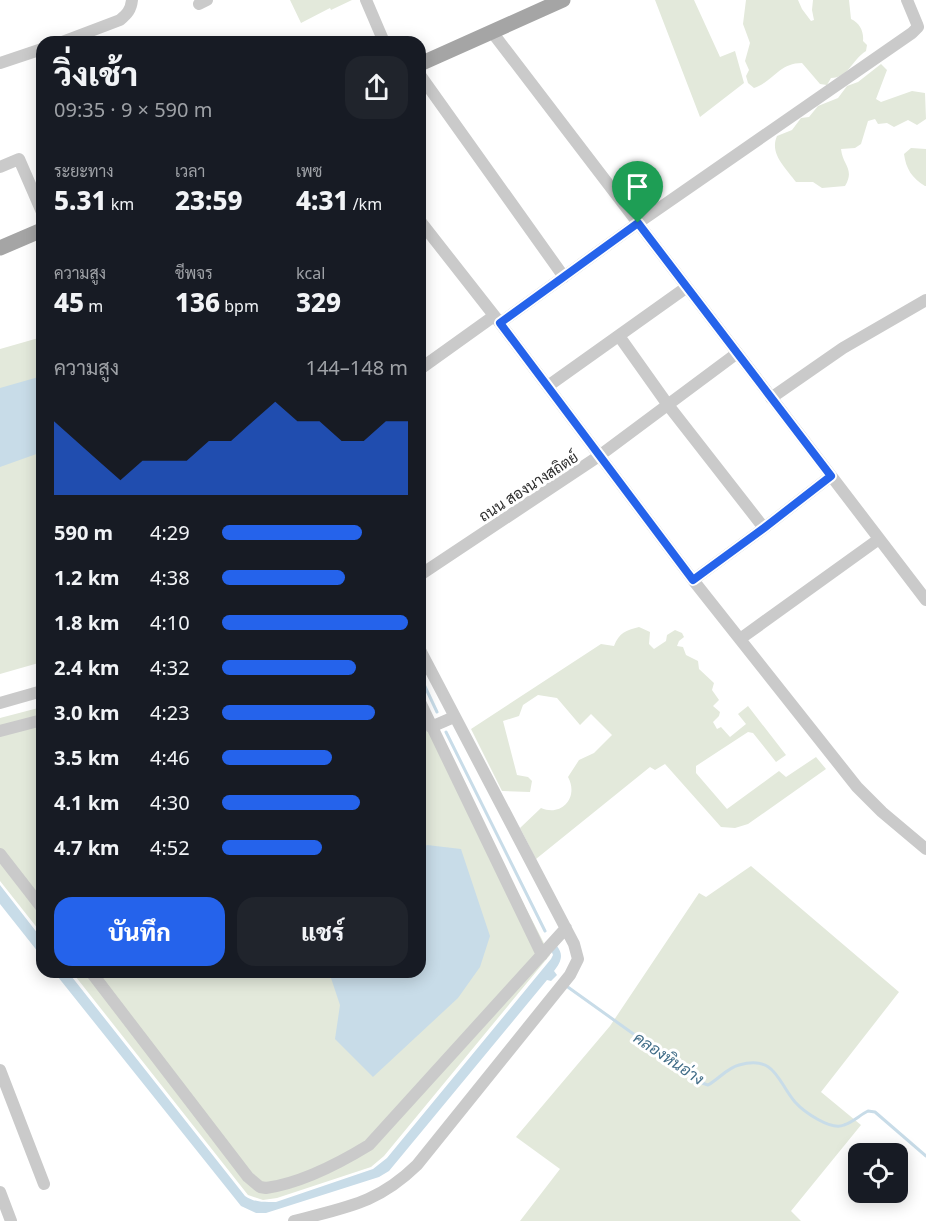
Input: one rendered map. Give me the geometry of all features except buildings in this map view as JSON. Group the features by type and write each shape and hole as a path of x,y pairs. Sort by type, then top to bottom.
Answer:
{"main road":[{"path":"426,61 563,0"},
{"path":"0,248 36,233"}],"street":[{"path":"95,36 128,14 132,0"},
{"path":"366,0 381,36"},
{"path":"426,362 564,277 916,30 917,24 907,0"},
{"path":"492,32 926,600"},
{"path":"0,63 36,51"},
{"path":"426,83 564,277"},
{"path":"0,167 19,159 36,198"},
{"path":"426,229 548,386 693,580 857,787 882,812 926,849"},
{"path":"548,386 687,287"},
{"path":"771,398 843,348 926,300"},
{"path":"619,336 668,405 764,528"},
{"name":"ถนน สองนางสถิตย์","path":"426,571 599,456 736,354"},
{"path":"693,580 831,476"},
{"path":"740,639 879,539"},
{"path":"294,1221 335,1216 384,1192 410,1172 558,991 578,959 566,928 426,662"},
{"path":"0,703 36,693"},
{"path":"426,716 542,955"},
{"path":"431,728 454,717"},
{"path":"0,731 36,722"},
{"path":"0,854 36,900"},
{"path":"96,978 248,1177 260,1187 266,1188 310,1175 348,1158 369,1145 566,928"},
{"path":"0,1070 44,1184"},
{"path":"1,1198 12,1221"}],"shaded area":[{"path":"290,0 352,0 301,23"},
{"path":"655,0 694,0 720,57 735,51 744,83 700,117"},
{"path":"746,0 798,0 811,21 814,20 813,0 849,0 851,19 861,28 863,41 867,45 866,51 846,72 831,78 827,85 820,84 802,63 782,69 754,88 748,83 746,76 749,70 745,61 750,43 743,24"},
{"path":"881,64 887,70 876,99 881,102 912,91 925,93 926,119 917,125 908,120 894,127 887,123 878,124 875,119 868,121 861,144 855,148 841,149 849,171 845,186 822,188 813,182 796,182 777,155 775,143 777,136 792,130 801,118 809,117 818,106 838,98 847,86 858,82"},
{"path":"911,148 926,149 925,186 910,173 904,154"},
{"path":"36,339 36,664 0,674 0,349"},
{"path":"639,627 650,632 649,644 654,649 666,641 667,635 675,630 682,633 684,637 677,646 683,647 686,655 698,661 699,669 714,683 712,690 719,700 713,706 720,712 713,722 717,729 721,727 730,737 746,724 738,714 748,706 786,755 776,762 753,733 748,732 696,766 696,773 727,809 779,771 786,777 816,757 826,769 748,824 735,828 721,827 665,764 655,770 650,767 536,859 520,828 541,808 556,810 566,803 571,792 568,777 579,760 594,753 612,735 591,714 580,725 557,698 538,695 523,705 519,716 503,721 517,775 528,777 532,781 530,792 502,791 471,729 601,644 614,646 624,633"},
{"path":"426,704 443,747 550,955 384,1156 371,1167 277,1198 263,1200 248,1195 77,978 426,978"},
{"path":"36,709 36,926 0,881 0,718"},
{"path":"751,866 899,992 821,1092 861,1125 791,1211 801,1221 520,1221 560,1169 516,1137 610,1026 699,893 706,897"}],"water":[{"path":"36,378 36,454 0,467 0,388"},
{"path":"426,846 461,849 490,936 480,967 458,998 373,1077 335,1039 340,1005 331,978 426,978"},
{"path":"0,885 36,931 36,949 0,904"},
{"path":"557,946 561,955 560,962 554,971 557,975 551,981 547,980 389,1171 379,1177 266,1213 256,1213 241,1206 59,978 73,978 245,1196 256,1201 276,1202 373,1169 387,1158 551,959 553,955 551,950"}],"waterway":[{"name":"คลองหินอ่าง","path":"426,689 437,712"},
{"name":"คลองหินอ่าง","path":"446,732 545,931"},
{"name":"คลองหินอ่าง","path":"565,985 702,1083 708,1085 739,1065 761,1064 774,1072 795,1102 818,1120 839,1126 868,1111 875,1112 926,1156"}],"route":[{"path":"638,223 831,476 693,580 500,323 638,223"}]}
